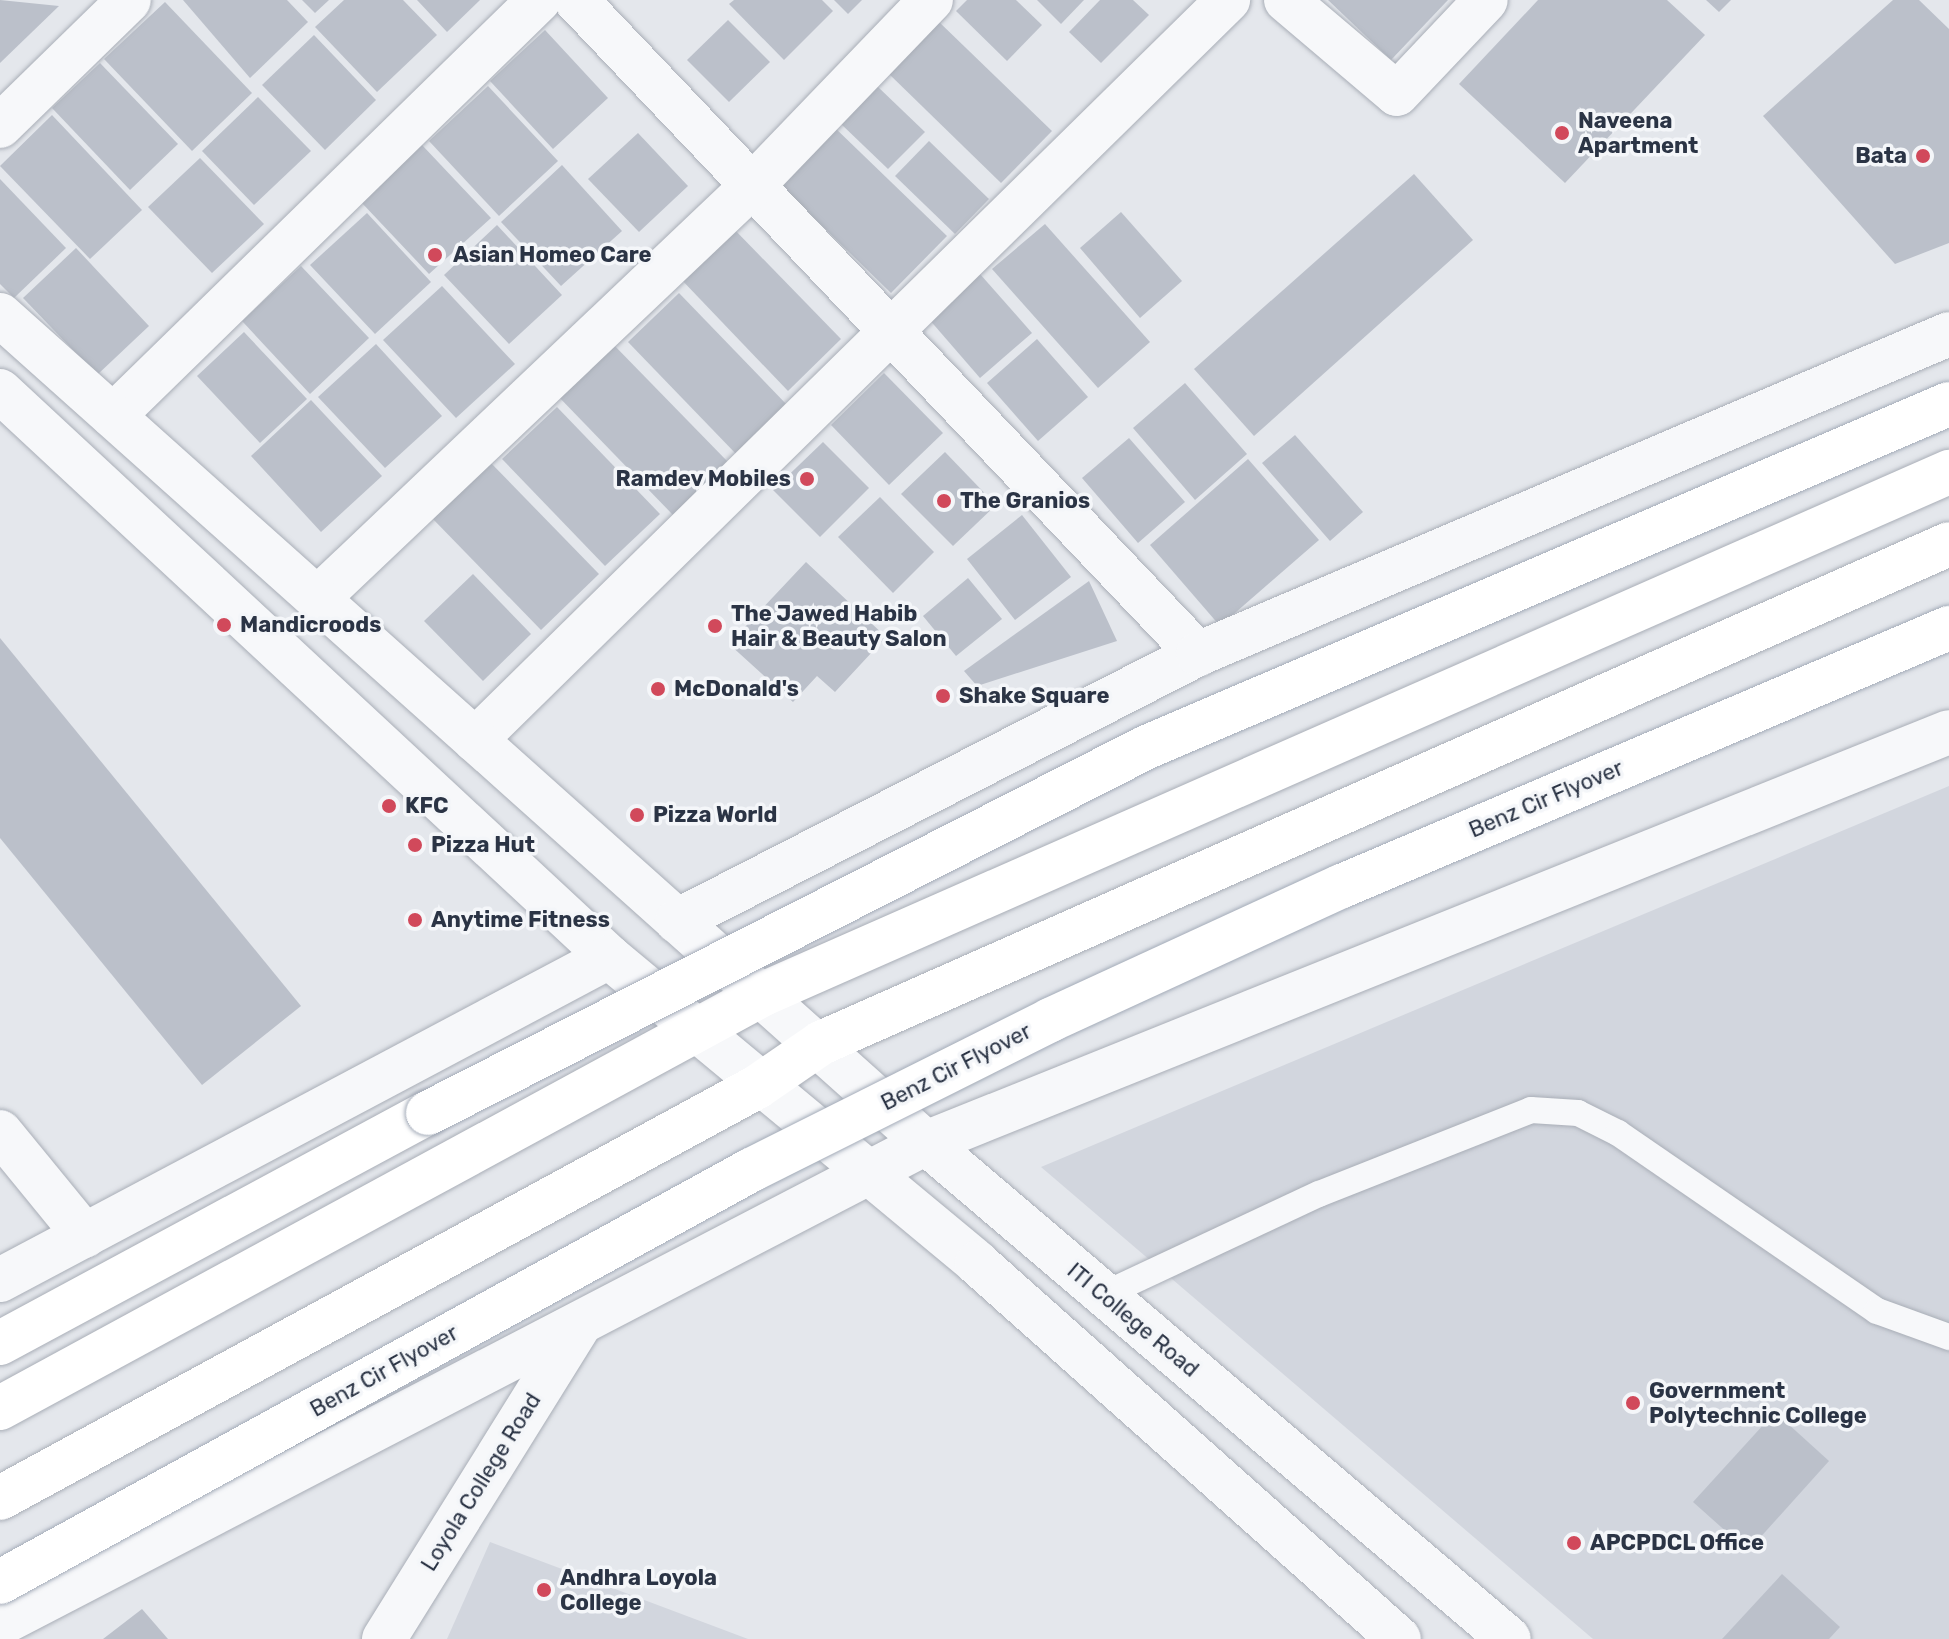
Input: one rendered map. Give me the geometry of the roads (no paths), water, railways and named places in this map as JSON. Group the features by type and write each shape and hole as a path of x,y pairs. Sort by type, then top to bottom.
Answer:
{"main road":[{"path":"0,1343 428,1113 1147,747 1949,404"},
{"path":"0,1408 763,994 1949,472"},
{"path":"0,1498 757,1087 821,1043 1949,544"},
{"name":"Benz Cir Flyover","path":"0,1582 751,1170 1050,1020 1342,886 1949,628"}],"street":[{"path":"0,126 129,0"},
{"path":"113,416 539,0"},
{"path":"576,0 1198,654"},
{"path":"320,596 752,186 931,0"},
{"path":"475,740 887,329 1228,0"},
{"path":"1286,0 1397,94 1486,0"},
{"name":"ITI College Road","path":"0,315 320,596 677,921 821,1043 926,1143 1509,1639"},
{"path":"677,921 1198,654 1949,334"},
{"path":"0,391 609,957 757,1087 977,1263 1399,1639"},
{"path":"0,1624 579,1326 926,1143 1949,732"},
{"path":"0,1280 609,957"},
{"path":"0,1132 85,1236"},
{"name":"Loyola College Road","path":"384,1639 579,1326"}],"lane":[{"path":"1103,1295 1319,1194 1531,1110 1578,1113 1618,1133 1877,1311 1949,1337"}],"place":[{"name":"Naveena Apartment","path":"1562,133"},
{"name":"Bata","path":"1923,156"},
{"name":"Asian Homeo Care","path":"435,255"},
{"name":"Ramdev Mobiles","path":"807,479"},
{"name":"The Granios","path":"944,501"},
{"name":"Mandicroods","path":"224,625"},
{"name":"The Jawed Habib Hair & Beauty Salon","path":"715,626"},
{"name":"McDonald's","path":"658,689"},
{"name":"Shake Square","path":"943,696"},
{"name":"KFC","path":"389,806"},
{"name":"Pizza World","path":"637,815"},
{"name":"Pizza Hut","path":"415,845"},
{"name":"Anytime Fitness","path":"415,920"},
{"name":"Government Polytechnic College","path":"1633,1403"},
{"name":"APCPDCL Office","path":"1574,1543"},
{"name":"Andhra Loyola College","path":"544,1590"}]}
